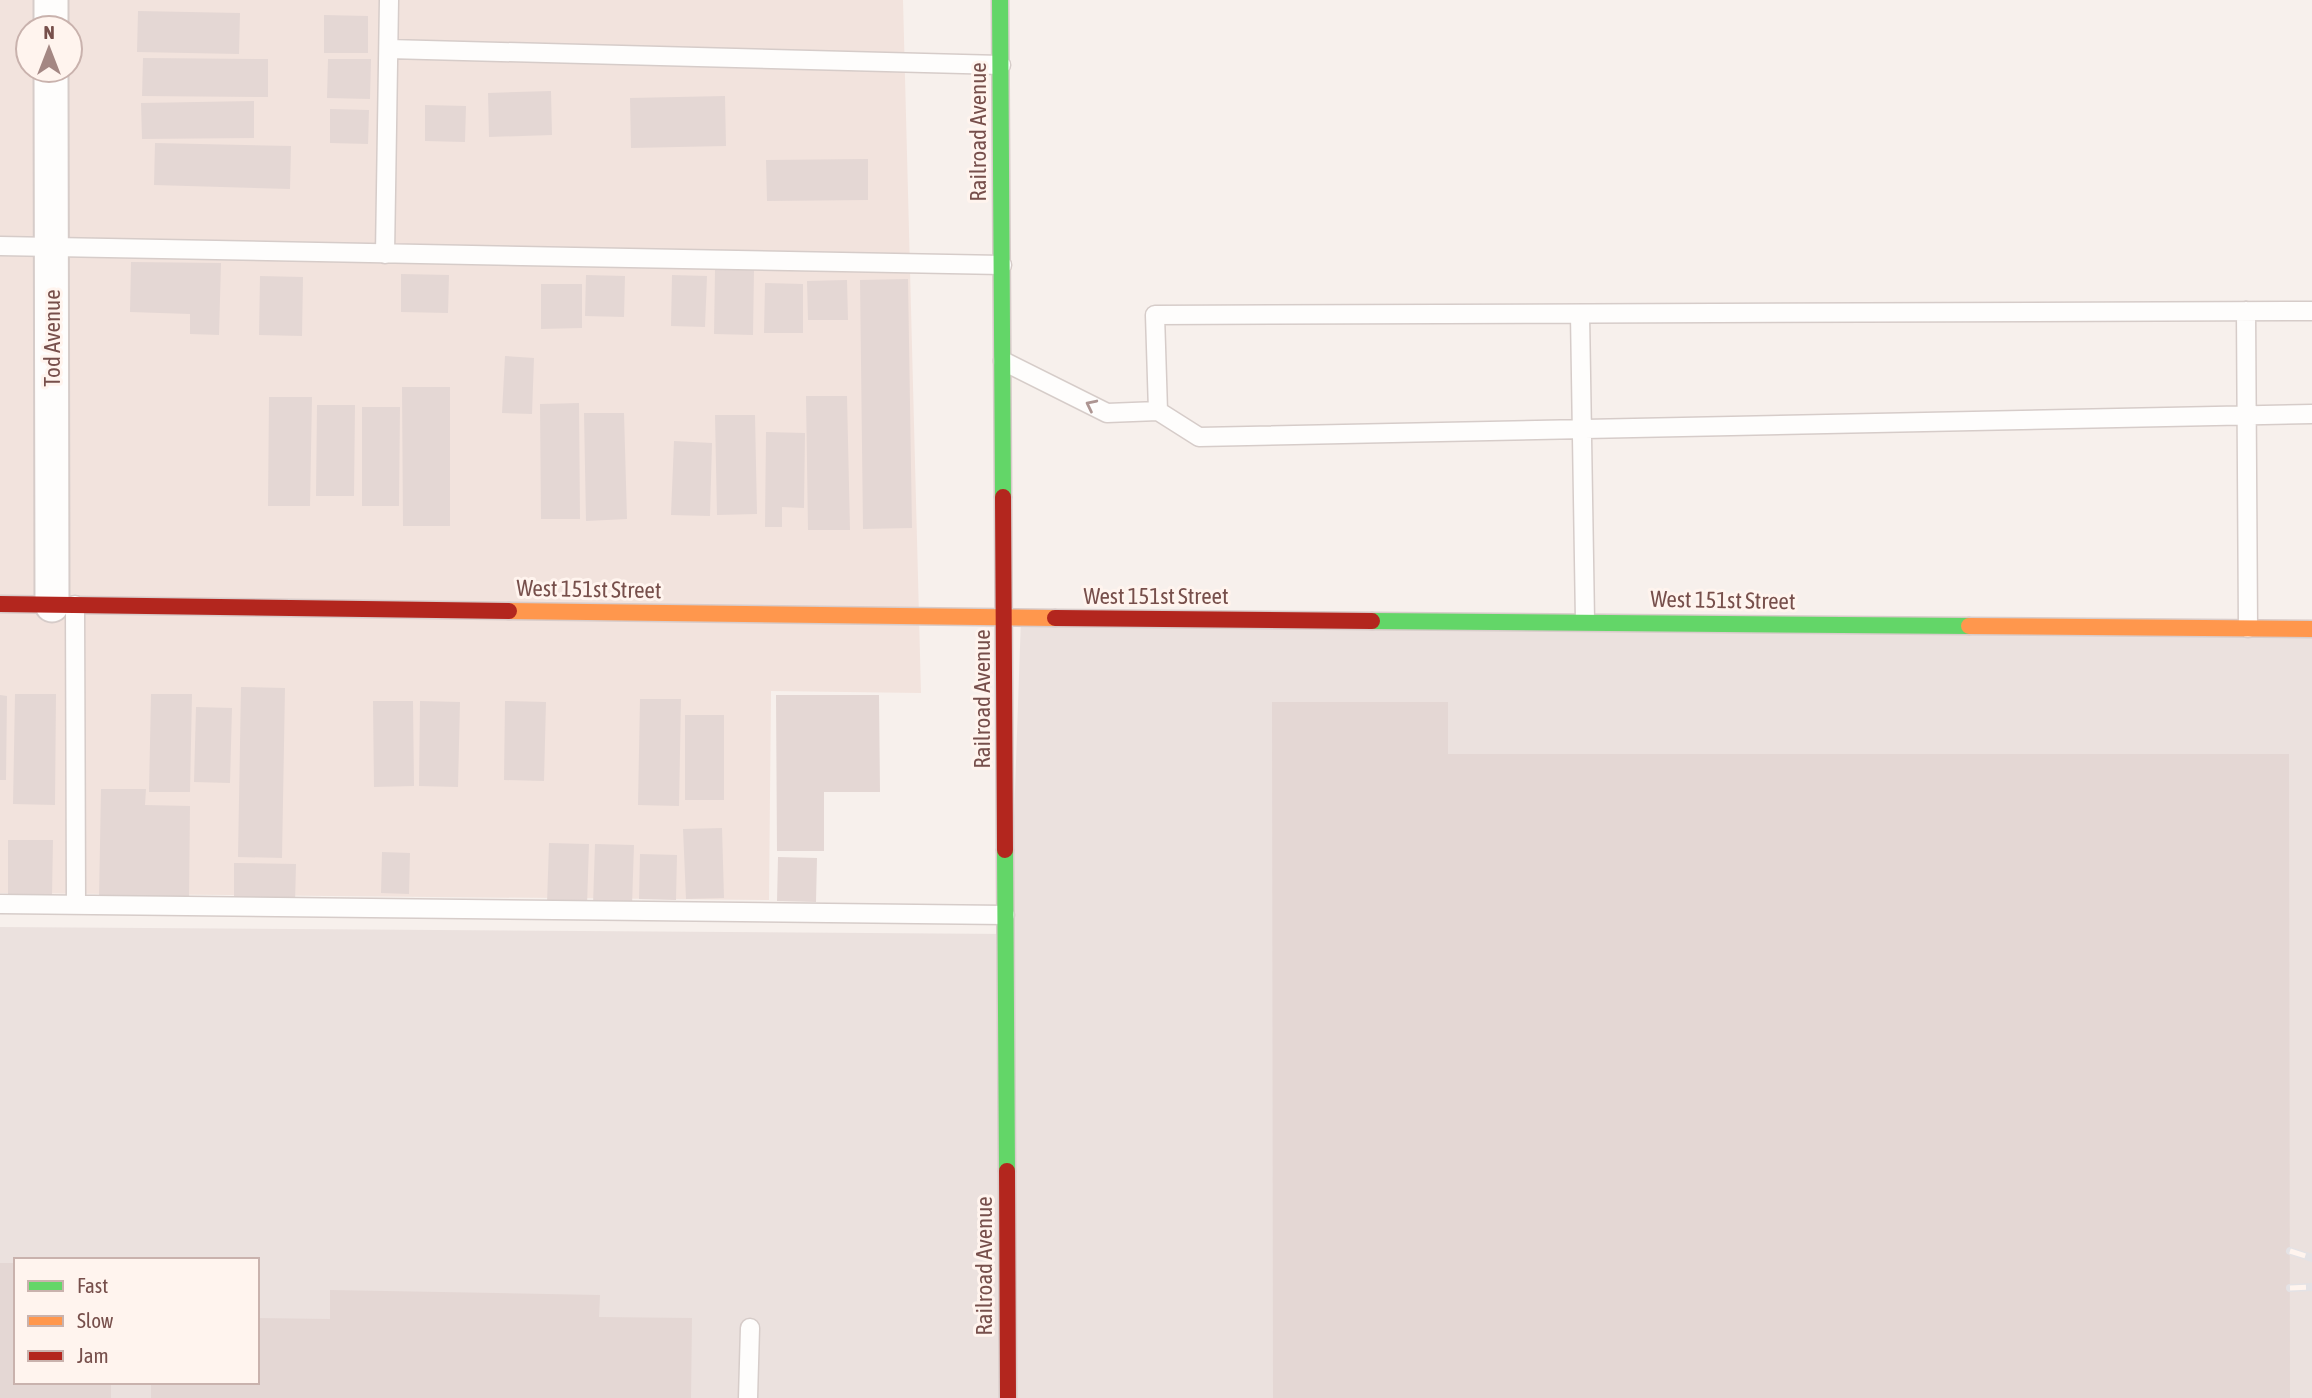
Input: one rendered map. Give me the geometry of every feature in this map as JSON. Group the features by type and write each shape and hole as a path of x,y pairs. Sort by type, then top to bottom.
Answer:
{"street":[{"name":"Railroad Avenue","path":"1000,0 1008,1398"},
{"name":"Tod Avenue","path":"51,84 51,247 64,605"},
{"name":"West 151st Street","path":"0,604 1004,618 2312,629"}],"lane":[{"path":"385,254 389,0"},
{"path":"389,49 1001,65"},
{"path":"0,246 1002,264"},
{"path":"2246,311 2248,628"},
{"path":"1158,411 1155,315 2312,311"},
{"path":"1580,314 1585,621"},
{"path":"1003,361 1107,413 1158,411 1199,437 2312,414"},
{"path":"64,605 76,904"},
{"path":"0,904 1005,915"},
{"path":"748,1398 750,1328"}],"shaded area":[{"path":"0,0 46,0 46,14 14,14 14,84 46,84 48,600 0,599"},
{"path":"57,0 903,0 921,693 771,691 769,900 0,893 0,612 58,612 57,84 84,84 84,14 57,14"},
{"path":"1021,618 2312,630 2312,1398 0,1398 0,927 1010,934"}],"building":[{"path":"138,11 240,13 239,54 137,52"},
{"path":"324,15 368,16 368,53 324,53"},
{"path":"143,58 268,59 268,97 142,96"},
{"path":"328,59 371,59 370,99 327,98"},
{"path":"551,91 552,135 489,137 488,93"},
{"path":"725,96 726,146 631,148 630,98"},
{"path":"254,101 254,138 142,139 141,103"},
{"path":"425,105 466,106 465,142 425,141"},
{"path":"330,109 369,110 368,144 330,143"},
{"path":"155,143 291,146 290,189 154,185"},
{"path":"868,159 868,200 767,201 766,160"},
{"path":"131,262 221,263 219,335 190,334 190,314 130,312"},
{"path":"715,270 754,270 753,335 714,334"},
{"path":"401,274 449,275 448,313 401,312"},
{"path":"586,275 625,276 624,317 585,316"},
{"path":"672,275 707,276 705,327 671,326"},
{"path":"260,276 303,277 302,336 259,335"},
{"path":"908,279 912,528 863,529 860,280"},
{"path":"847,280 848,320 808,320 807,281"},
{"path":"765,283 803,284 803,333 764,333"},
{"path":"541,284 582,284 582,328 541,329"},
{"path":"505,356 534,358 532,414 502,413"},
{"path":"402,387 450,387 450,526 403,526"},
{"path":"806,396 847,396 850,530 808,530"},
{"path":"269,397 312,397 310,506 268,506"},
{"path":"579,403 580,519 541,519 540,404"},
{"path":"317,405 355,405 354,496 316,496"},
{"path":"362,407 400,407 399,506 362,506"},
{"path":"584,413 624,413 627,519 586,521"},
{"path":"715,415 755,415 757,514 717,515"},
{"path":"766,432 805,433 804,508 782,507 782,527 765,527"},
{"path":"674,441 712,443 710,516 671,515"},
{"path":"241,687 285,688 282,858 238,857"},
{"path":"15,694 56,694 55,805 13,804"},
{"path":"151,694 192,694 190,792 149,792"},
{"path":"0,695 7,696 6,780 0,780"},
{"path":"776,695 879,695 880,792 824,792 824,851 777,851"},
{"path":"640,699 681,699 679,806 638,805"},
{"path":"373,701 413,701 414,786 374,787"},
{"path":"420,701 460,702 458,787 419,786"},
{"path":"505,701 546,702 544,781 504,780"},
{"path":"1272,702 1448,702 1448,754 2289,754 2290,1398 1273,1398"},
{"path":"196,707 232,708 230,783 194,782"},
{"path":"685,715 724,715 724,800 685,800"},
{"path":"101,789 146,789 145,805 190,806 189,900 99,899"},
{"path":"722,828 724,898 686,899 683,829"},
{"path":"8,840 53,840 52,896 8,895"},
{"path":"549,843 589,844 587,906 547,904"},
{"path":"595,844 634,845 632,906 593,905"},
{"path":"382,852 410,853 409,894 381,893"},
{"path":"640,854 677,855 676,900 639,899"},
{"path":"778,857 817,858 816,902 777,901"},
{"path":"234,863 296,864 295,904 234,904"},
{"path":"0,1263 14,1263 14,1384 111,1384 111,1398 0,1398"},
{"path":"330,1290 600,1295 599,1317 692,1318 691,1398 151,1398 151,1384 259,1384 259,1318 330,1319"}],"railway":[{"path":"2290,1251 2312,1258"},
{"path":"2290,1288 2312,1287"}],"traffic: fast":[{"path":"1000,0 1003,497"},
{"path":"1372,621 1969,626"},
{"path":"1005,850 1007,1171"}],"traffic: slow":[{"path":"509,611 1055,618"},
{"path":"1969,626 2312,629"}],"traffic: jam":[{"path":"1003,497 1005,850"},
{"path":"0,604 509,611"},
{"path":"1055,618 1372,621"},
{"path":"1007,1171 1008,1398"}]}
